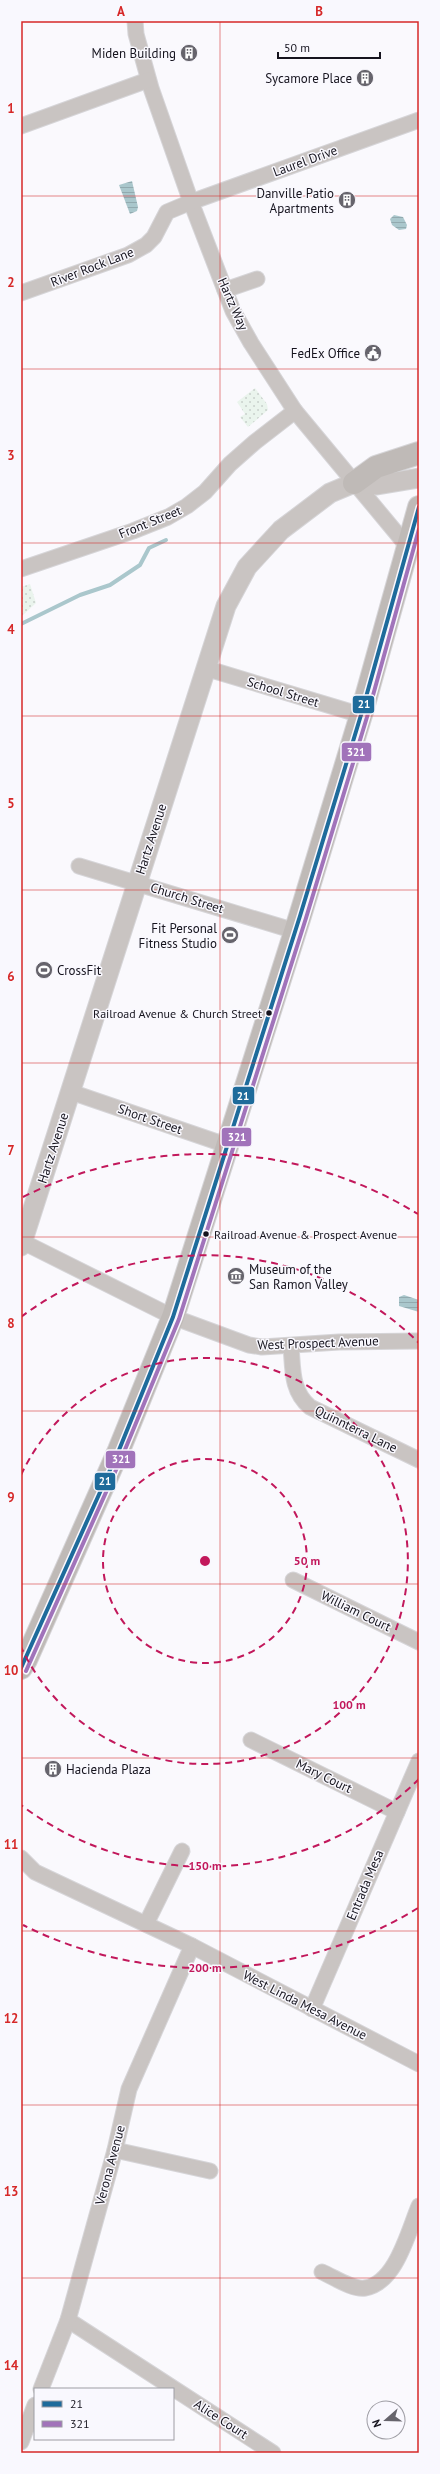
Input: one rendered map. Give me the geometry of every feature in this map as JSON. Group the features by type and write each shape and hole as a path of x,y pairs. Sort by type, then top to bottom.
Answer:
{"main road":[{"path":"354,483 376,467 419,454"},
{"path":"21,1668 29,1654 120,1450 173,1317 228,1146 361,715 419,507"}],"street":[{"name":"Hartz Way","path":"135,21 136,34 148,80 191,202 225,290 251,343 295,411 408,547"},
{"path":"21,126 148,80"},
{"name":"Laurel Drive","path":"191,202 419,120"},
{"name":"River Rock Lane","path":"21,293 128,255 146,245 154,237 167,212 191,202"},
{"path":"225,290 257,279"},
{"name":"Front Street","path":"21,569 133,531 168,517 187,506 205,492 230,464 254,442 295,411"},
{"path":"354,483 378,485 419,478"},
{"name":"Hartz Avenue","path":"22,1243 226,606 247,567 280,530 303,511 330,493 354,483"},
{"name":"School Street","path":"205,668 361,715"},
{"name":"Church Street","path":"79,866 137,882 295,931"},
{"name":"Short Street","path":"71,1092 228,1146"},
{"name":"West Prospect Avenue","path":"22,1243 173,1317 249,1345 291,1346 339,1342 419,1341"},
{"name":"Quinnterra Lane","path":"291,1346 294,1385 302,1400 310,1407 419,1460"},
{"name":"William Court","path":"293,1580 419,1642"},
{"name":"Mary Court","path":"251,1740 397,1812"},
{"name":"Entrada Mesa","path":"312,2010 419,1761"},
{"path":"146,1924 182,1851"},
{"name":"West Linda Mesa Avenue","path":"21,1858 35,1872 192,1946 312,2010 419,2064"},
{"name":"Verona Avenue","path":"41,2388 68,2320 115,2150 129,2089 192,1946"},
{"path":"115,2150 210,2171"},
{"path":"322,2272 352,2286 364,2288 385,2278 393,2269 419,2206"},
{"name":"Alice Court","path":"68,2320 173,2388"},
{"name":"Alice Court","path":"174,2389 273,2453"},
{"path":"21,2442 34,2408"}],"shaded area":[{"path":"255,388 267,404 268,410 248,427 240,417 245,414 237,402"},
{"path":"30,584 36,603 21,617 21,587"}],"water":[{"path":"132,181 138,207 137,211 130,214 119,185"},
{"path":"394,215 403,217 407,225 406,229 399,230 392,225 390,219"},
{"path":"404,1295 419,1300 419,1312 399,1306 399,1297"}],"waterway":[{"path":"21,624 80,595 110,585 140,565 149,548 166,540"}],"transit line":[{"name":"21","path":"21,1668 119,1450 173,1317 300,916 361,715 419,507"},
{"name":"321","path":"26,1671 124,1452 179,1319 306,918 367,717 419,529"}],"place":[{"name":"Miden Building","path":"189,53"},
{"name":"Sycamore Place","path":"365,78"},
{"name":"Danville Patio Apartments","path":"347,200"},
{"name":"FedEx Office","path":"373,353"},
{"name":"Fit Personal Fitness Studio","path":"230,935"},
{"name":"CrossFit","path":"44,970"},
{"name":"Railroad Avenue & Church Street","path":"269,1013"},
{"name":"Railroad Avenue & Prospect Avenue","path":"206,1234"},
{"name":"Museum of the San Ramon Valley","path":"236,1276"},
{"name":"Hacienda Plaza","path":"53,1769"}]}
